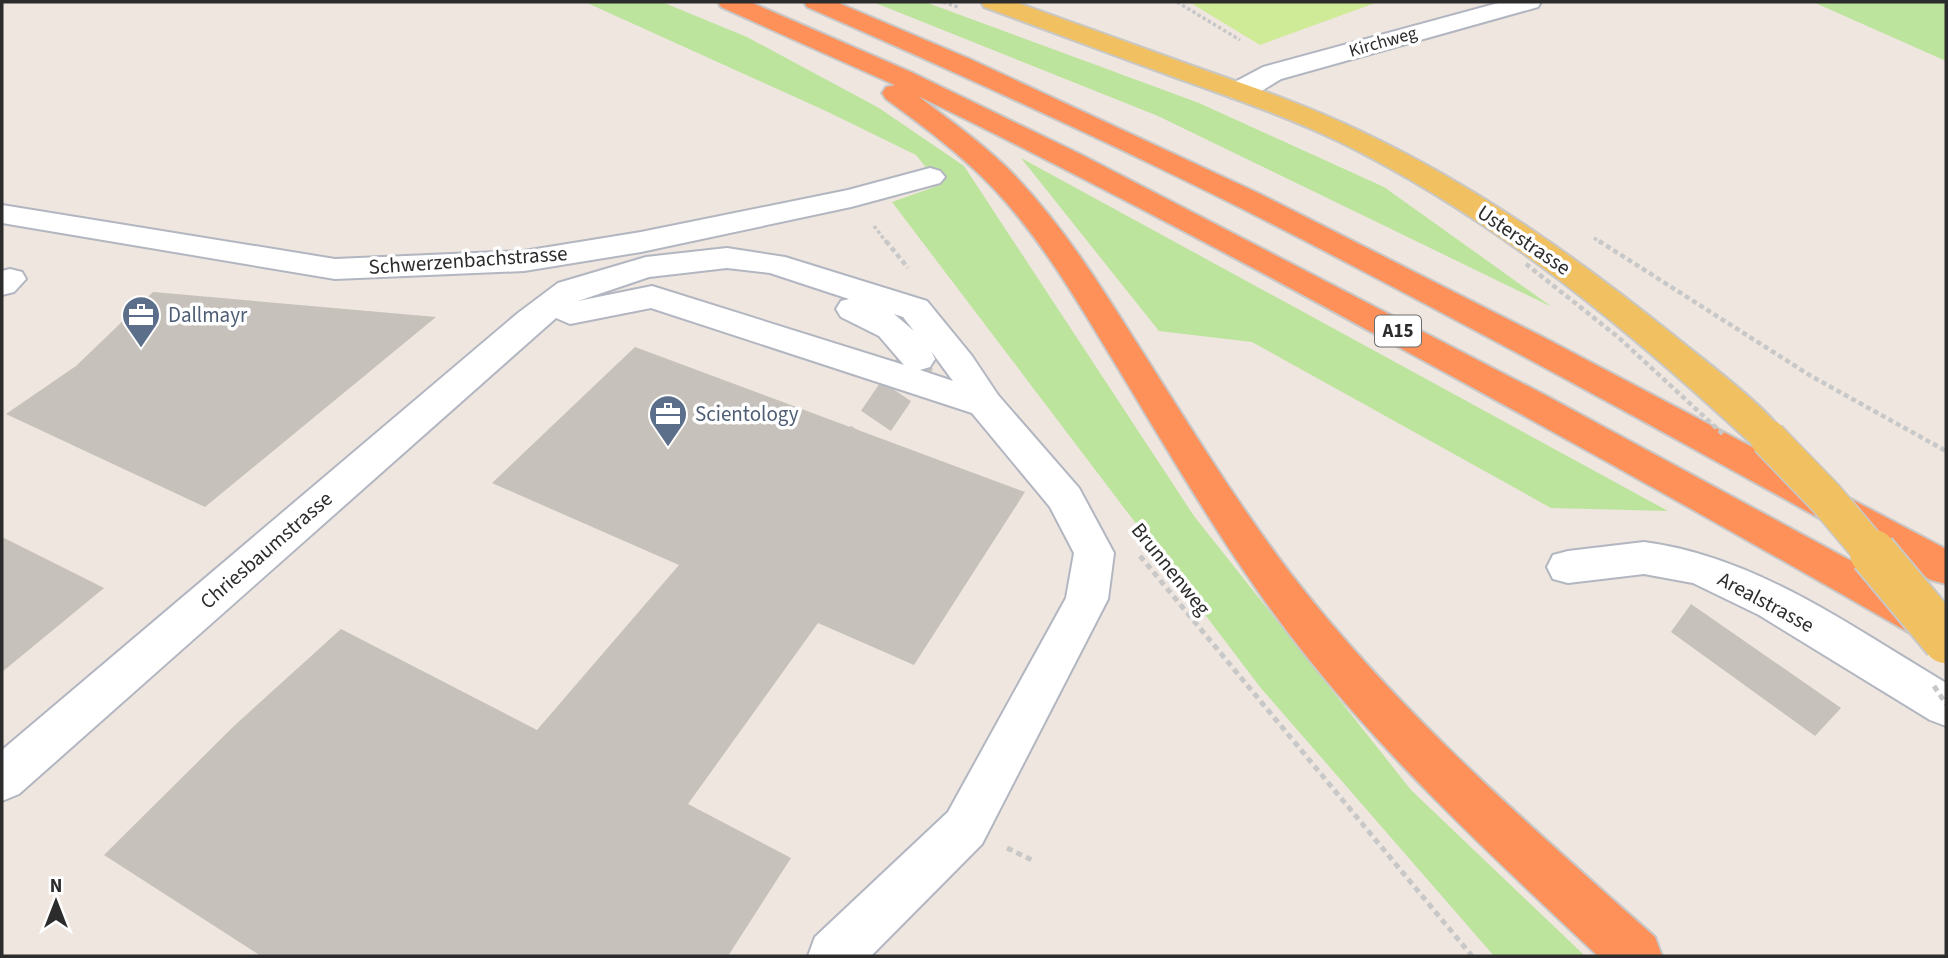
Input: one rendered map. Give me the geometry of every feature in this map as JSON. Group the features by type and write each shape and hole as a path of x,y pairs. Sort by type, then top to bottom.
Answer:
{"highway":[{"name":"A15","path":"730,2 839,49 1020,135 1328,294 1946,633"},
{"name":"A15","path":"816,2 1054,108 1268,211 1712,441 1946,568"},
{"path":"839,49 972,151 1017,195 1076,275 1248,545 1324,648 1431,761 1636,956"},
{"path":"1712,441 1946,547"}],"main road":[{"name":"Usterstrasse","path":"993,2 1240,90 1320,122 1373,148 1465,200 1543,250 1651,332 1768,438 1835,507 1946,640"}],"street":[{"name":"Kirchweg","path":"1240,90 1272,73 1529,2"},
{"name":"Schwerzenbachstrasse","path":"2,214 335,270 524,261 641,243 851,198 930,177"},
{"name":"Chriesbaumstrasse","path":"2,779 530,321 570,290 646,267 702,259 727,258 774,264 915,309 960,364 985,404 1065,498 1094,554 1087,599 965,828 834,956"},
{"path":"702,259 870,314 899,332 918,359"},
{"path":"530,321 652,296 985,404"},
{"name":"Arealstrasse","path":"1568,567 1644,558 1675,562 1704,570 1774,603 1946,706"}],"path":[{"path":"1177,2 1240,40"},
{"path":"851,198 912,273"},
{"path":"1586,234 1784,360 1900,428 1946,451"},
{"name":"Brunnenweg","path":"1136,550 1472,956"}],"green space":[{"path":"585,2 662,2 747,37 879,108 964,166 1194,516 1411,790 1585,956 1494,956 1260,687 892,202 940,185 916,155 828,112"},
{"path":"873,2 925,2 1199,103 1384,187 1552,307 1158,116"},
{"path":"1189,2 1378,2 1260,45"},
{"path":"1813,2 1946,2 1946,61"},
{"path":"1021,158 1668,511 1551,508 1252,342 1159,331"}],"building":[{"path":"153,292 436,317 205,507 6,414 76,366"},
{"path":"635,347 1025,492 914,665 818,623 688,804 791,858 728,956 261,956 104,855 235,725 341,629 537,730 679,565 492,483"},
{"path":"2,537 104,588 2,672"},
{"path":"1691,604 1841,708 1815,736 1671,632"}],"tunnel":[{"path":"785,555 918,359"},
{"path":"513,956 786,553"}],"place":[{"name":"Dallmayr","path":"141,349"},
{"name":"Scientology","path":"668,448"}]}
